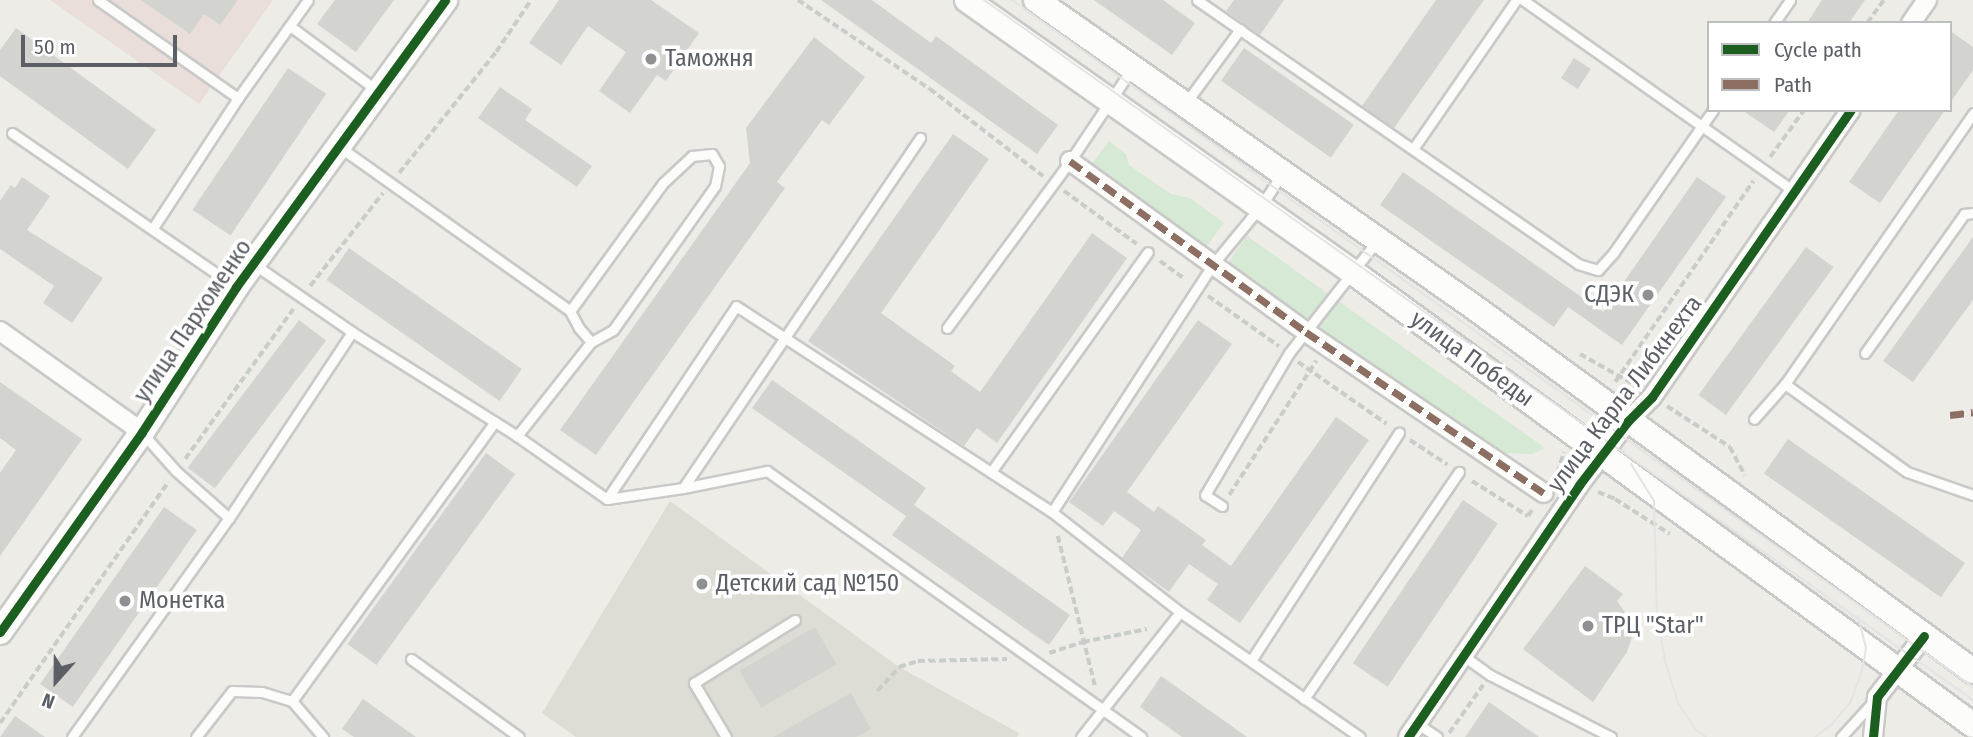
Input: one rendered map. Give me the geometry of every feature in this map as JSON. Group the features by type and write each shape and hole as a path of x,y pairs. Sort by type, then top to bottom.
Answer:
{"main road":[{"name":"улица Пархоменко","path":"0,632 142,432 236,287 445,0"},
{"name":"улица Победы","path":"967,0 1261,206 1602,456 1769,573 1973,725"},
{"name":"улица Победы","path":"1036,0 1601,399 1973,671"}],"street":[{"path":"1912,21 1927,0"},
{"name":"улица Карла Либкнехта","path":"1413,730 1465,657 1579,485 1628,421 1652,397 1850,112"},
{"path":"1070,161 1306,332 1544,493"},
{"path":"0,331 142,432"},
{"path":"1873,737 1877,697 1924,636"}],"lane":[{"path":"98,0 238,98"},
{"path":"153,228 238,98 308,0"},
{"path":"1413,149 1516,0"},
{"path":"1522,0 1703,124 1794,191"},
{"path":"1775,21 1790,0"},
{"path":"1202,1 1578,264 1598,270 1614,252 1712,112"},
{"path":"290,26 379,92"},
{"path":"1185,104 1240,29"},
{"path":"947,328 1070,161 1132,68"},
{"path":"1754,419 1785,384 1973,113"},
{"path":"12,133 236,287"},
{"path":"683,488 920,138"},
{"path":"339,147 570,311 591,342"},
{"path":"517,436 591,342 613,330 715,186 719,166 712,154 692,156 663,183 570,311"},
{"path":"1052,512 1213,264 1261,206 1283,173"},
{"path":"1865,353 1964,214 1973,213"},
{"path":"1222,506 1205,495 1289,353 1377,239"},
{"path":"991,472 1148,252"},
{"path":"253,264 352,332 517,436 607,499 683,488 767,471 1141,737"},
{"path":"607,499 736,306 1052,512 1180,612 1252,659 1360,737"},
{"path":"72,737 229,518 352,332"},
{"path":"1785,384 1907,472 1973,495"},
{"path":"292,701 495,422"},
{"path":"142,432 176,471 229,518"},
{"path":"1252,659 1399,433"},
{"path":"1304,699 1459,472"},
{"path":"1081,737 1102,707 1180,612"},
{"path":"726,737 694,683 795,620"},
{"path":"1465,657 1490,675 1611,737"},
{"path":"411,659 519,737"},
{"path":"196,737 232,691 262,692 292,701 323,737"},
{"path":"1840,737 1877,697"},
{"path":"1413,730 1437,737"}],"path":[{"path":"0,723 302,296 496,52 531,0"},
{"path":"798,0 930,89"},
{"path":"1868,21 1884,0"},
{"path":"1601,399 1803,112"},
{"path":"1222,506 1326,344"},
{"path":"1557,473 1570,431"},
{"path":"1459,472 1528,516 1544,493"},
{"path":"1052,512 1102,707"},
{"path":"1446,737 1490,675"}],"shaded area":[{"path":"50,0 273,0 199,104"},
{"name":"Детский сад №150","path":"670,501 899,667 1019,733 1017,737 576,737 542,713"}],"green space":[{"path":"1109,141 1126,154 1129,165 1171,194 1190,198 1224,223 1206,247 1091,165"},
{"path":"1247,236 1545,448 1532,454 1498,453 1228,263"}],"building":[{"path":"141,0 238,0 220,25 204,14 190,34"},
{"path":"335,0 394,0 356,52 317,24"},
{"name":"Таможня","path":"559,0 651,0 699,33 666,81 657,75 630,113 599,91 626,52 588,26 561,65 529,43"},
{"path":"821,0 872,0 931,43 936,36 1058,125 1037,154"},
{"path":"1094,0 1163,0 1195,23 1172,55"},
{"path":"1234,0 1284,0 1260,35 1226,11"},
{"path":"1436,0 1484,0 1394,128 1362,106"},
{"path":"1822,0 1865,0 1850,21 1808,21"},
{"path":"16,28 156,130 128,169 0,76 0,50"},
{"path":"1952,32 1973,47 1973,70 1952,100"},
{"path":"814,37 865,77 829,125 822,120 777,182 785,188 596,455 560,430 750,163 746,128"},
{"path":"1244,48 1354,125 1331,158 1221,81"},
{"path":"1574,58 1591,69 1578,89 1561,78"},
{"path":"288,68 326,94 231,235 192,210"},
{"path":"500,87 532,109 525,120 592,166 577,187 478,118"},
{"path":"1745,112 1789,112 1774,132"},
{"path":"1898,112 1944,112 1880,203 1849,182"},
{"path":"953,134 989,159 881,313 955,366 951,371 980,392 1092,233 1127,258 997,443 977,428 964,446 808,341"},
{"path":"1403,172 1603,312 1697,177 1726,197 1622,345 1568,307 1554,327 1380,205"},
{"path":"22,177 50,196 27,230 103,278 72,323 43,303 54,286 0,249 0,201 11,185 15,188"},
{"path":"1973,237 1973,300 1913,382 1883,361"},
{"path":"1806,247 1834,267 1726,415 1698,395"},
{"path":"349,248 522,369 499,401 327,280"},
{"path":"299,320 326,340 215,488 188,468"},
{"path":"1198,320 1232,344 1127,492 1154,512 1158,506 1206,540 1202,545 1231,566 1336,417 1369,440 1240,623 1207,600 1218,584 1189,564 1169,592 1122,558 1141,530 1114,511 1103,526 1069,502"},
{"path":"772,380 926,488 914,505 1070,615 1049,645 892,535 910,511 906,516 752,408"},
{"path":"0,382 82,439 0,556 0,473 16,450 0,438"},
{"path":"1788,439 1965,563 1941,597 1764,473"},
{"path":"486,453 515,474 376,665 347,644"},
{"path":"1463,500 1498,523 1388,687 1353,663"},
{"path":"164,507 197,530 73,707 40,684"},
{"path":"1585,566 1623,594 1617,601 1629,618 1632,637 1627,652 1593,702 1523,649"},
{"path":"815,627 836,664 761,708 740,670"},
{"path":"1161,676 1247,737 1182,737 1140,707"},
{"path":"851,693 871,729 856,737 773,737"},
{"path":"363,699 416,737 354,737 342,729"},
{"path":"1489,702 1539,737 1465,737"},
{"path":"15,716 45,737 0,737"}],"tram line":[{"path":"984,0 1973,700"},
{"path":"1012,0 1973,687"},
{"path":"1631,464 1654,501 1657,614 1665,661 1678,703 1696,730 1706,737"},
{"path":"1815,737 1832,724 1851,701 1862,671 1866,648 1858,616"}],"marked path":[{"path":"1070,161 1306,332 1544,493"},
{"path":"1950,415 1973,412"}],"cycle path":[{"path":"0,632 142,432 236,287 445,0"},
{"path":"1408,737 1579,485 1628,421 1652,397 1850,112"},
{"path":"1873,737 1877,697 1924,636"}],"place":[{"name":"Таможня","path":"651,59"},
{"name":"СДЭК","path":"1648,295"},
{"name":"Детский сад №150","path":"702,584"},
{"name":"Монетка","path":"125,601"},
{"name":"ТРЦ \"Star\"","path":"1588,626"}]}
